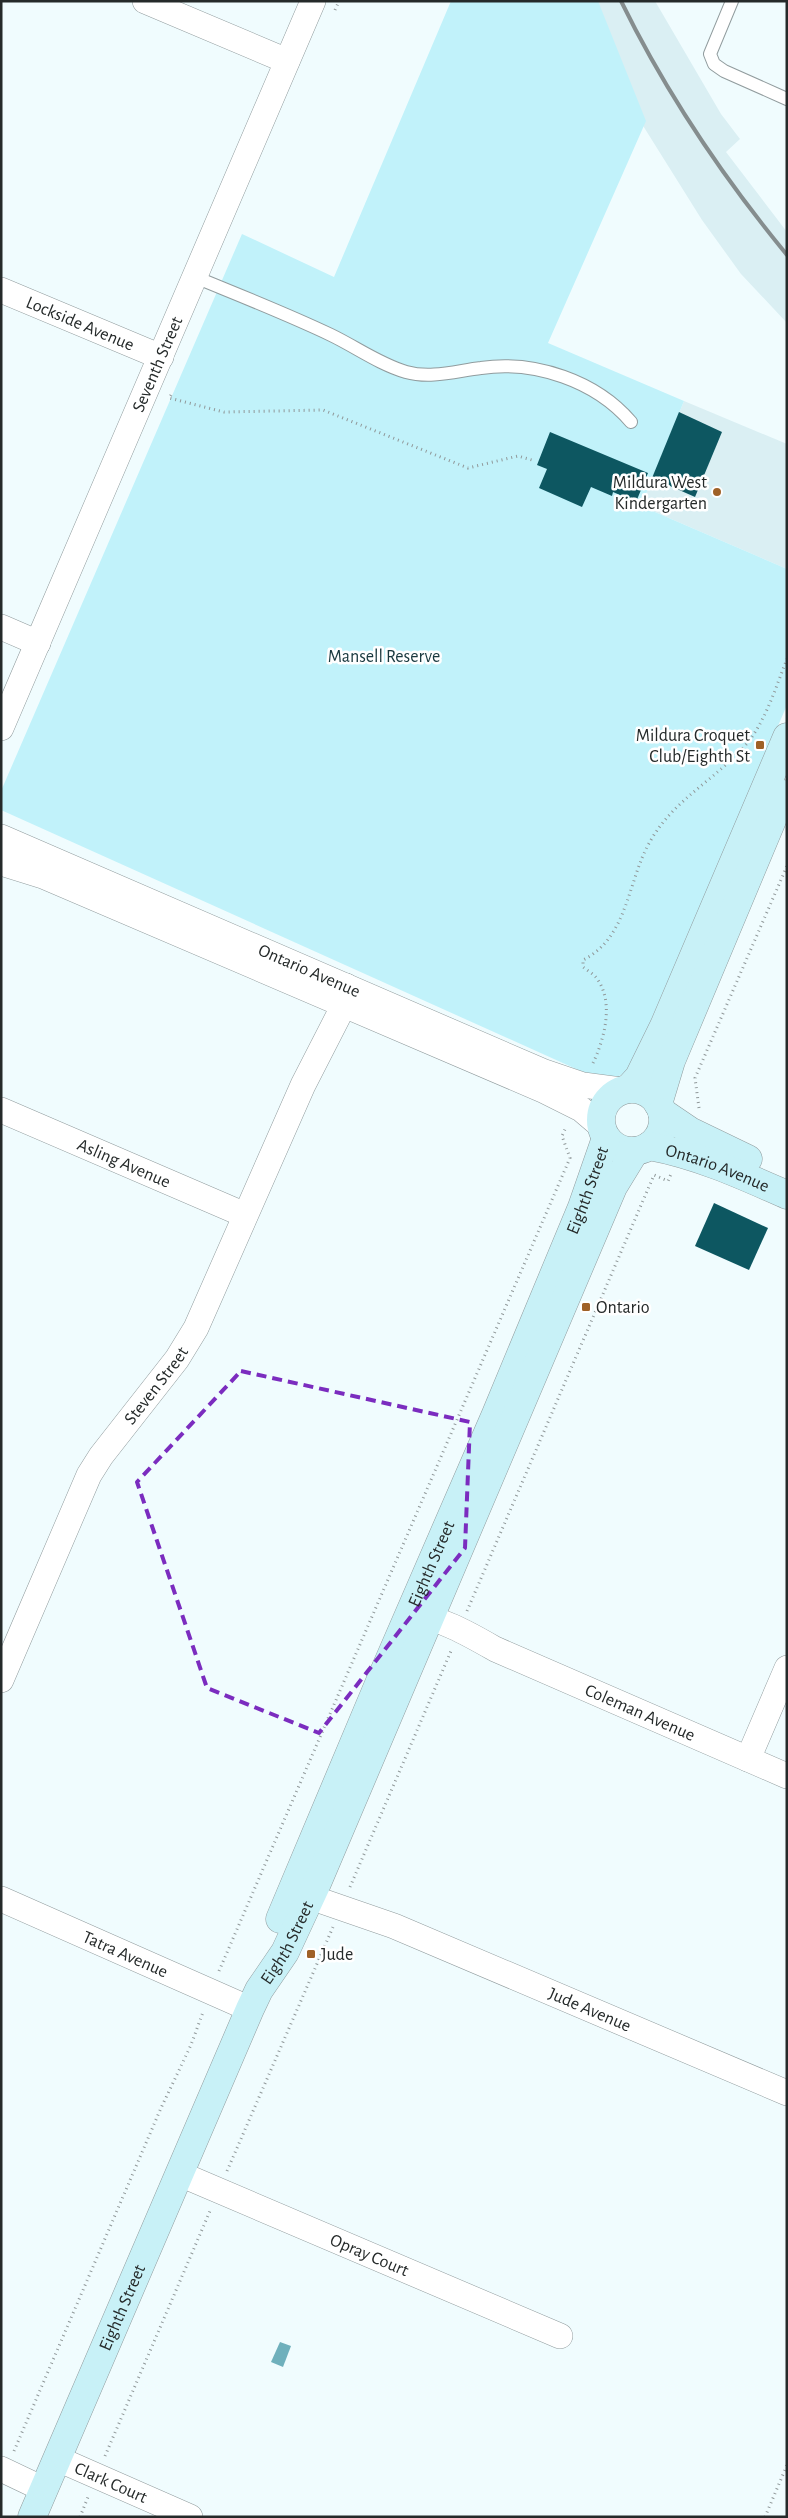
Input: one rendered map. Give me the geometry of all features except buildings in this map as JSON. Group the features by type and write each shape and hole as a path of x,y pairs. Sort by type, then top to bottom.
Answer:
{"street":[{"path":"145,1 287,61"},
{"name":"Seventh Street","path":"1,728 313,1"},
{"name":"Lockside Avenue","path":"1,290 161,357"},
{"path":"1,628 38,643"},
{"path":"787,737 664,1026 639,1076 625,1090 607,1101 602,1109 603,1132 619,1148 642,1149 661,1131 660,1108 671,1060 787,786"},
{"name":"Ontario Avenue","path":"1,837 340,997"},
{"name":"Ontario Avenue","path":"1,863 43,876 340,997 542,1071 579,1095 603,1132"},
{"name":"Steven Street","path":"1,1680 89,1475 101,1456 177,1359 196,1328 340,997"},
{"path":"625,1090 646,1092 660,1108"},
{"name":"Ontario Avenue","path":"579,1095 625,1090"},
{"name":"Ontario Avenue","path":"660,1108 685,1142 720,1166 787,1194"},
{"name":"Asling Avenue","path":"1,1110 246,1215"},
{"name":"Eighth Street","path":"421,1620 496,1414 597,1169 603,1132"},
{"name":"Ontario Avenue","path":"642,1149 685,1142 727,1150 787,1176"},
{"name":"Eighth Street","path":"32,2517 255,1999 285,1952 308,1886 421,1620 613,1187 642,1149"},
{"name":"Coleman Avenue","path":"421,1620 494,1649 787,1776"},
{"path":"748,1759 787,1668"},
{"name":"Jude Avenue","path":"308,1886 394,1926 787,2093"},
{"name":"Tatra Avenue","path":"1,1899 211,1990 255,1999"},
{"name":"Opray Court","path":"180,2174 220,2189 560,2336"},
{"name":"Clark Court","path":"58,2459 190,2517"},
{"path":"4,2470 43,2489"}],"lane":[{"path":"732,1 710,54 714,64 746,82 787,99"},
{"path":"195,277 333,336 374,359 405,372 421,375 447,374 510,365 532,368 560,376 601,394 618,407 631,422"}],"path":[{"path":"4,2470 161,2108 191,2045 211,1990 570,1158 562,1136 601,1045 606,1012 598,980 583,967 582,960 600,949 618,925 642,858 661,824 675,807 743,749 767,707 787,659"},
{"path":"102,2464 654,1176 668,1181 685,1142 700,1105 695,1078 787,866"},
{"path":"765,2517 787,2465"}],"highlighted area":[{"path":"241,1371 470,1422 465,1548 319,1733 207,1688 137,1482"}],"shaded area":[{"path":"565,1 655,1 721,114 740,139 726,152 787,232 787,323 741,274 702,220"},
{"name":"Mildura West Kindergarten","path":"684,401 787,444 787,569 641,506"},
{"path":"280,2342 291,2346 283,2367 271,2362"}],"green space":[{"name":"Mansell Reserve","path":"451,1 598,1 646,121 548,343 684,401 641,506 787,569 787,705 633,1062 626,1071 613,1078 596,1078 1,810 1,791 242,234 334,277"}],"railway":[{"path":"621,1 638,35 696,133 740,195 787,255"}],"place":[{"name":"Mildura West Kindergarten","path":"717,492"},
{"name":"Mildura Croquet Club/Eighth St","path":"760,745"},
{"name":"Ontario","path":"586,1307"},
{"name":"Jude","path":"311,1954"}]}
